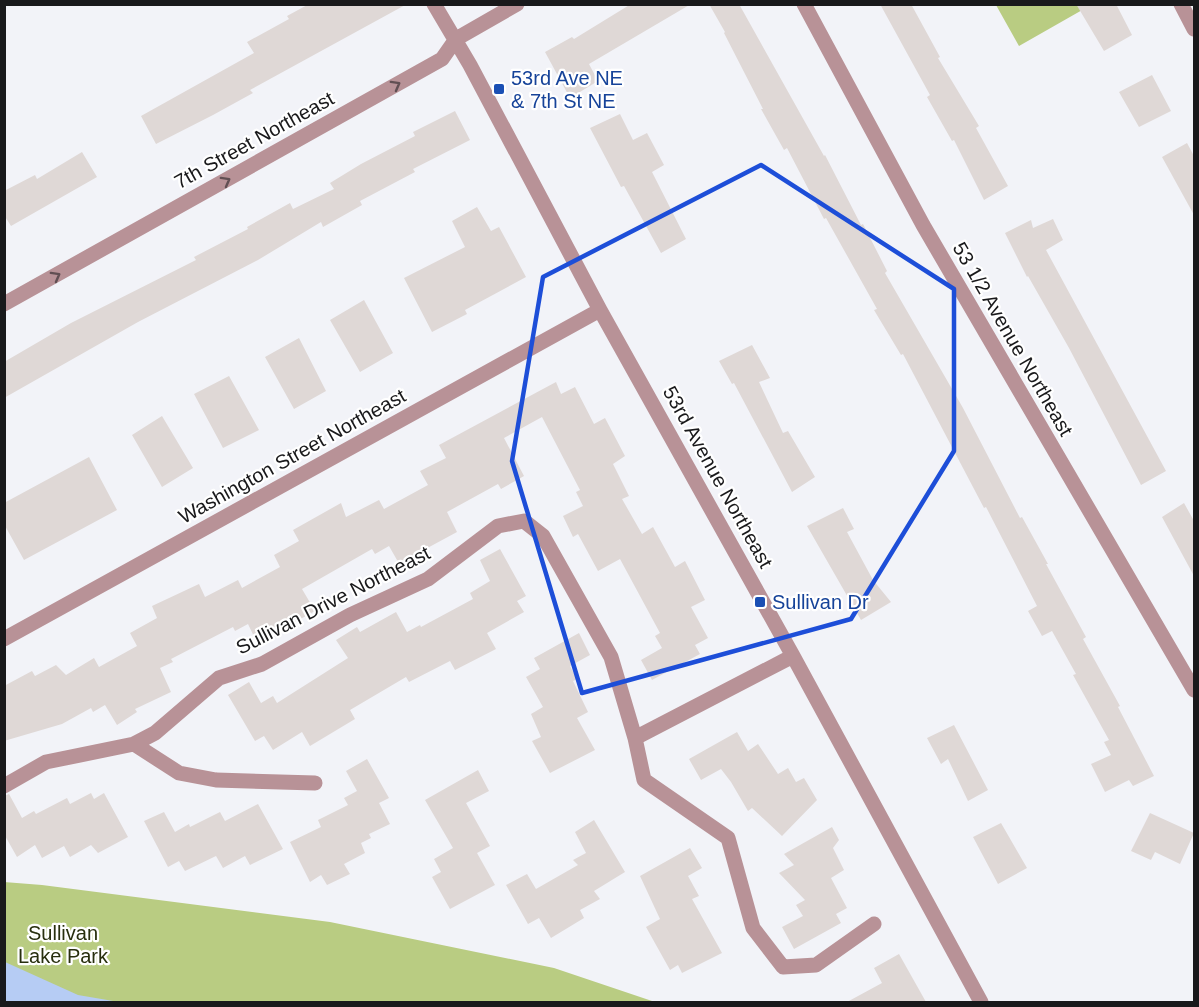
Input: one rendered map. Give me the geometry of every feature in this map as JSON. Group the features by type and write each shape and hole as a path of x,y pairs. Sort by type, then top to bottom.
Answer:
{"street":[{"name":"53rd Avenue Northeast","path":"434,4 456,39 600,310 793,656 981,1002"},
{"name":"7th Street Northeast","path":"4,304 442,59 456,39 517,4"},
{"name":"53 1/2 Avenue Northeast","path":"804,4 923,225 1194,690"},
{"path":"1181,4 1194,29"},
{"name":"Washington Street Northeast","path":"4,639 600,310"},
{"name":"Sullivan Drive Northeast","path":"4,786 46,762 134,744 155,733 219,678 262,664 350,615 428,579 498,526 524,521 543,536 611,657 635,738 644,780 728,838 753,928 783,967 816,965 874,924"},
{"path":"635,738 793,656"},
{"path":"134,744 179,773 216,780 315,783"}],"highlighted area":[{"path":"761,165 954,289 954,451 851,619 582,693 512,461 543,277"}],"green space":[{"path":"996,5 1091,5 1019,46"},
{"name":"Sullivan Lake Park","path":"4,882 330,922 554,968 655,1002 5,1002"}],"water":[{"path":"5,962 78,995 119,1002 5,1002"}],"building":[{"path":"309,4 407,4 250,90 253,93 156,144 141,116 254,53 247,42 289,19 287,16"},
{"path":"631,4 691,4 589,64 598,81 570,98 545,52 572,37 574,39"},
{"path":"709,4 739,4 825,155 887,271 885,273 963,408 1020,518 1022,517 1048,564 1046,564 1086,637 1083,639 1120,706 1118,707 1154,776 1133,786 1129,780 1105,792 1091,764 1111,755 1104,742 1109,740 1073,675 1076,674 1052,631 1042,636 1028,611 1037,606 986,507 984,508 903,354 901,355 874,310 877,309 826,218 824,219 787,148 784,150 761,109 763,109"},
{"path":"880,4 911,4 940,57 938,58 979,126 976,128 1008,186 984,200 954,140 952,141 927,97 930,95"},
{"path":"1076,4 1116,4 1132,35 1104,51"},
{"path":"1152,75 1171,111 1139,127 1119,92"},
{"path":"455,111 470,140 413,169 415,172 360,201 362,205 323,227 321,222 258,260 138,322 4,398 4,362 71,323 196,260 194,257 248,229 247,227 290,203 293,209 334,189 330,183 415,136 413,132"},
{"path":"620,114 633,140 647,133 664,165 652,172 686,239 661,253 624,186 621,187 590,128"},
{"path":"1187,143 1194,156 1194,215 1162,157"},
{"path":"82,152 97,177 11,226 4,215 4,191 35,175 37,179"},
{"path":"477,207 491,231 499,227 526,277 465,310 467,314 432,332 404,278 465,247 452,221"},
{"path":"1053,219 1063,240 1046,250 1166,471 1141,485 1005,233 1031,220 1033,228"},
{"path":"364,300 393,353 360,372 330,320"},
{"path":"299,338 326,391 294,409 265,357"},
{"path":"752,345 770,378 759,382 783,433 788,431 815,477 792,492 734,383 732,384 719,361"},
{"path":"229,376 259,430 223,448 194,394"},
{"path":"556,382 561,394 575,387 594,424 605,418 625,456 613,464 629,496 622,499 642,534 653,527 675,567 685,561 705,600 691,607 708,638 695,645 700,654 652,680 641,660 662,648 655,636 660,633 620,559 598,571 578,534 573,537 563,516 583,506 576,492 580,490 542,417 504,438 524,476 501,489 498,484 447,512 457,532 420,552 422,556 401,567 389,546 375,554 372,549 302,589 315,611 277,632 279,635 258,645 248,624 235,631 233,627 171,659 173,662 160,668 171,692 135,709 137,712 117,725 105,705 93,712 91,708 62,724 4,741 4,686 32,671 35,676 56,665 66,675 94,658 99,667 137,646 130,633 157,618 152,606 199,584 205,597 238,580 242,588 280,567 274,555 299,541 293,530 341,503 346,517 379,500 384,509 428,485 420,471 446,458 439,445"},
{"path":"162,416 193,468 162,487 132,435"},
{"path":"89,457 117,510 24,560 4,524 4,503"},
{"path":"1184,503 1194,521 1194,576 1162,517"},
{"path":"843,508 854,529 847,532 873,580 891,602 861,620 807,526"},
{"path":"500,549 526,596 517,601 524,612 487,633 496,649 455,670 450,661 409,682 406,677 350,710 355,719 310,746 302,732 273,750 264,736 255,741 228,695 249,682 261,703 273,696 277,703 348,658 336,640 357,627 360,632 396,612 407,632 420,625 421,627 473,599 470,593 490,581 480,560"},
{"path":"579,633 590,655 570,666 577,679 573,681 588,712 577,718 595,750 550,773 532,741 541,737 531,714 543,707 526,677 540,669 534,658"},
{"path":"954,725 988,790 968,801 948,759 941,764 927,738"},
{"path":"737,732 748,751 758,744 778,774 788,768 796,782 804,778 817,800 782,836 752,808 748,811 721,769 701,780 689,759"},
{"path":"367,759 389,798 379,803 390,824 369,834 371,838 361,843 365,853 344,864 350,874 327,885 321,875 310,882 290,842 321,827 318,820 348,805 344,798 357,791 346,771"},
{"path":"478,770 489,791 466,803 490,846 477,853 495,885 450,909 432,877 441,872 434,859 453,848 425,800"},
{"path":"91,793 94,799 104,793 128,837 98,853 91,845 70,857 64,846 42,858 35,845 17,857 4,834 4,796 9,794 22,818 34,811 36,814 67,798 70,804"},
{"path":"258,804 283,849 250,865 245,856 223,868 216,856 185,871 179,861 168,867 144,821 164,812 175,832 220,812 225,821"},
{"path":"1150,813 1194,833 1180,864 1155,852 1151,860 1131,851"},
{"path":"594,820 625,872 594,891 600,899 580,910 584,918 551,938 539,918 528,924 506,885 527,874 536,889 578,865 573,860 586,853 575,832"},
{"path":"1001,823 1027,868 998,884 973,837"},
{"path":"832,827 839,840 833,848 844,870 831,878 847,908 836,914 841,923 794,949 782,927 803,916 796,905 805,900 779,873 794,865 784,854"},
{"path":"690,848 702,868 688,876 699,896 692,899 722,953 682,973 678,965 670,970 646,927 660,919 640,876"},
{"path":"899,954 926,1002 847,1002 882,983 874,968"}],"place":[{"name":"53rd Ave NE & 7th St NE","path":"499,89"},
{"name":"Sullivan Dr","path":"760,602"}]}
